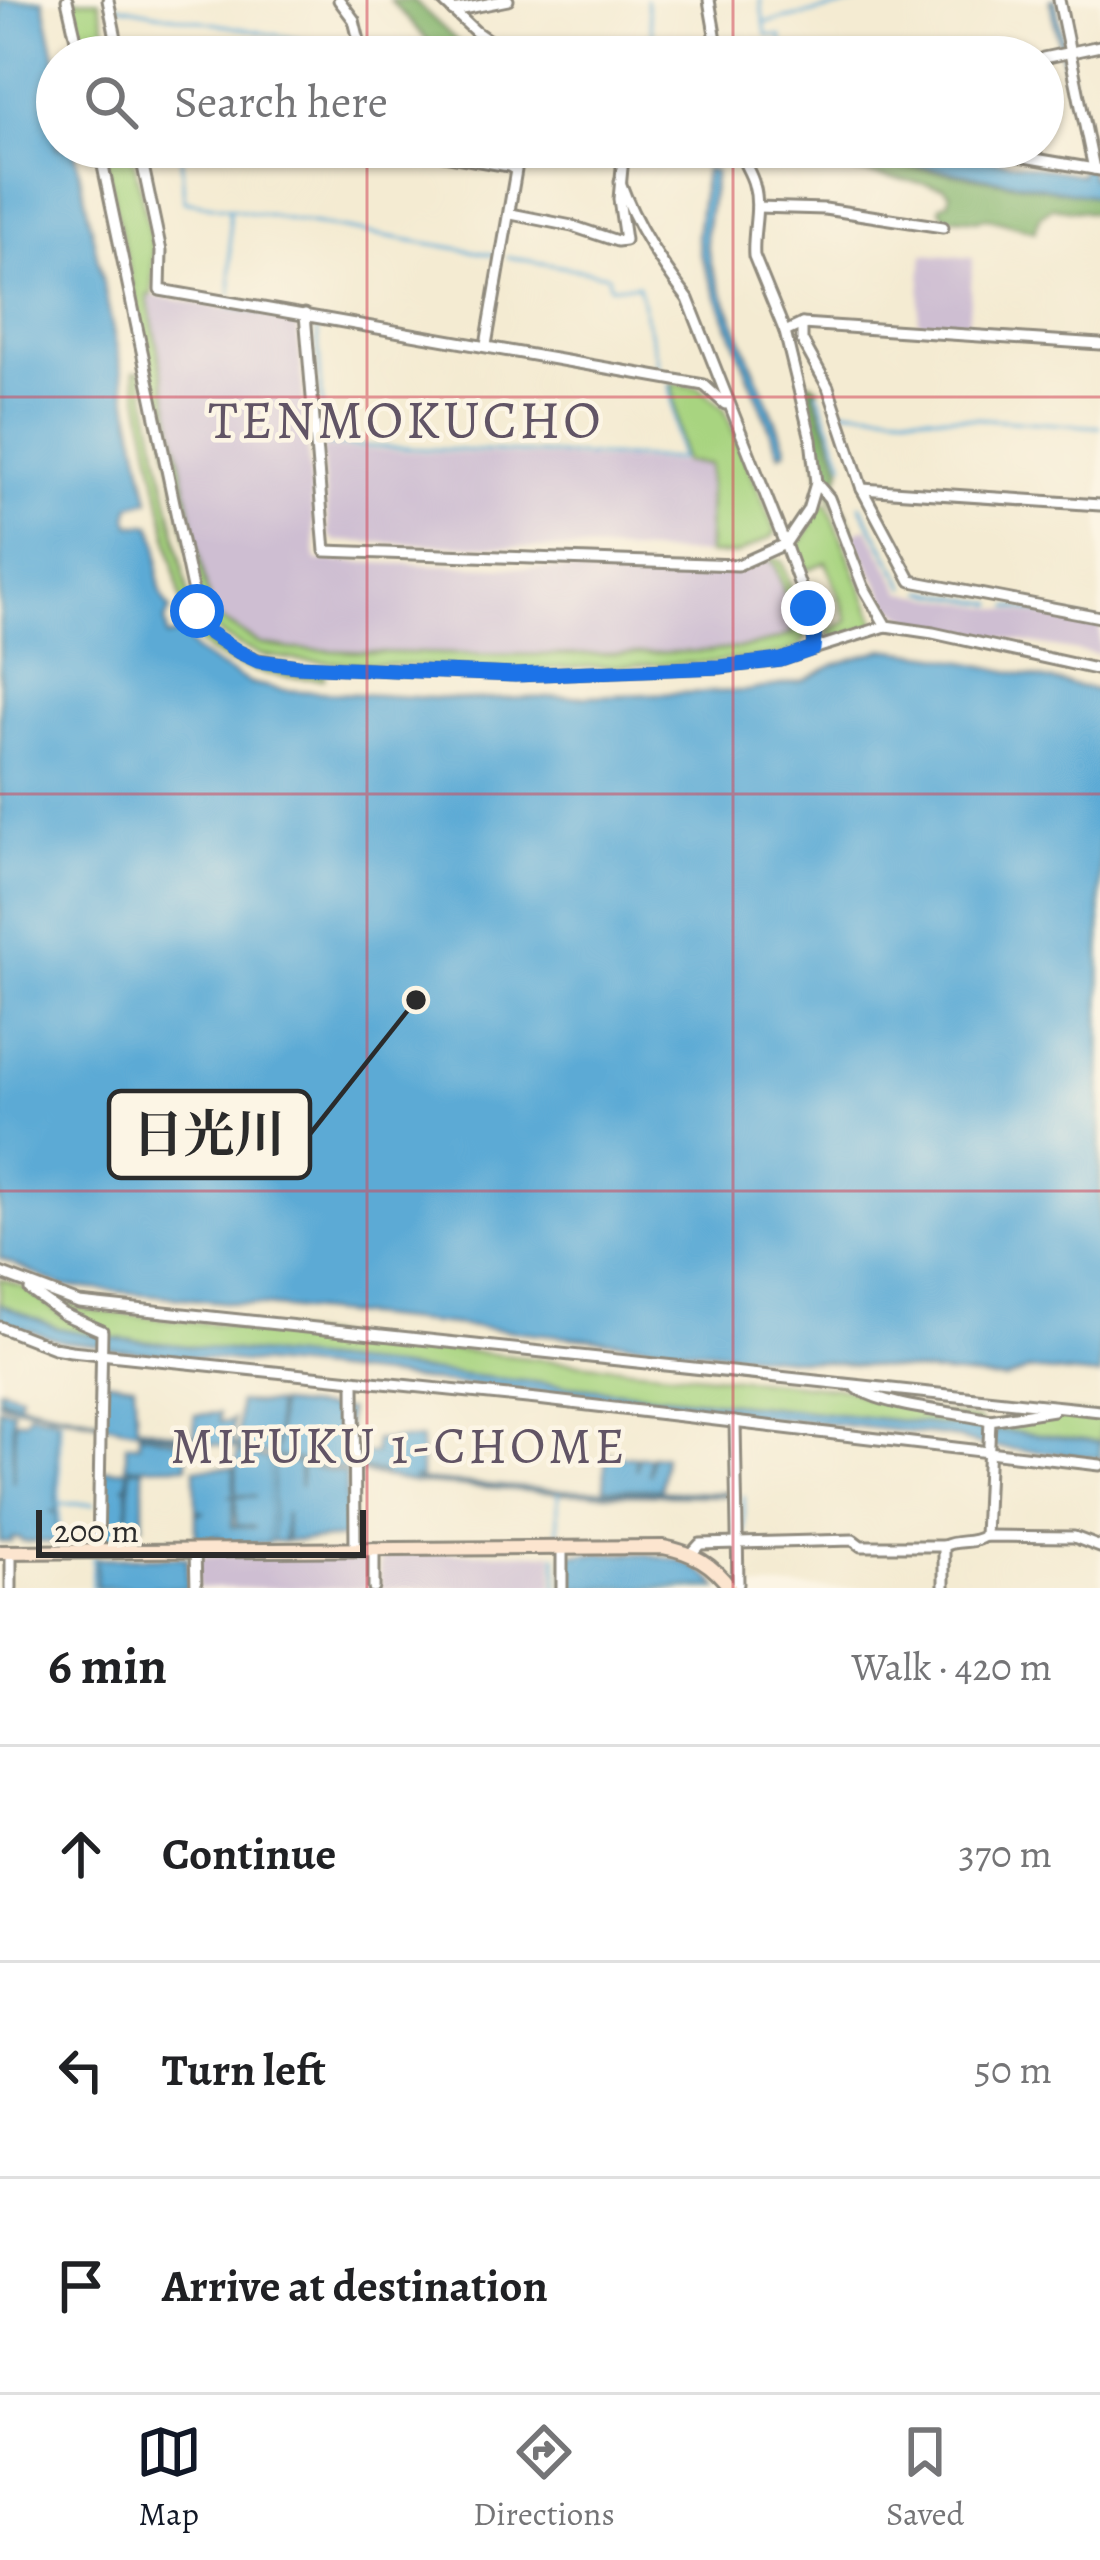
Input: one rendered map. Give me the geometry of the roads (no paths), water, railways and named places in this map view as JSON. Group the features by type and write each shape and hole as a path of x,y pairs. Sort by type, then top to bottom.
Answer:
{"street":[{"path":"68,0 76,36"},
{"path":"108,0 116,36"},
{"path":"339,0 354,20 358,36"},
{"path":"442,0 482,36"},
{"path":"453,11 508,0"},
{"path":"709,0 715,36"},
{"path":"1059,0 1097,170 1064,164"},
{"path":"1064,53 1100,46"},
{"path":"103,168 197,611 202,625 219,641 258,661 515,675 720,667 781,660 886,626 1100,670"},
{"path":"143,168 160,251 160,290 704,385 729,408"},
{"path":"486,345 511,214 512,168"},
{"path":"511,214 626,240 619,199 621,168"},
{"path":"305,314 325,551 738,565 785,544 808,510 816,483 806,416 785,332 754,256 757,207 747,168"},
{"path":"620,182 662,266 688,299 815,627 813,649"},
{"path":"757,207 825,209 943,227"},
{"path":"785,332 802,324 1100,344"},
{"path":"802,324 802,340 828,387 862,489 911,581 1100,616"},
{"path":"816,483 829,498 863,586 886,626"},
{"path":"862,489 1100,505"},
{"path":"0,1273 79,1303 1100,1412"},
{"path":"21,1282 63,1314 102,1331 98,1551"},
{"path":"0,1327 54,1348 1100,1465"},
{"path":"354,1381 355,1548"},
{"path":"848,1384 868,1394 990,1423 1067,1408"},
{"path":"11,1588 6,1552 562,1546 663,1547 691,1554 732,1588 738,1584 735,1421"},
{"path":"985,1536 990,1423"},
{"path":"691,1554 700,1544 853,1540 861,1546 944,1546 974,1543 985,1536 1074,1537 1100,1547"},
{"path":"562,1546 562,1588"},
{"path":"944,1546 944,1588"},
{"path":"374,1548 374,1588"},
{"path":"195,1550 196,1588"}],"water":[{"path":"0,0 43,0 51,36 36,36 36,168 78,168 149,500 131,505 128,516 130,525 151,525 157,541 159,586 170,609 165,621 167,637 182,633 195,651 220,667 250,683 282,690 469,700 746,691 803,681 884,649 1100,691 1100,1376 1029,1370 1005,1380 62,1286 0,1258"},
{"path":"1050,0 1055,0 1062,36 1057,36"},
{"path":"1064,44 1090,173 1100,179 1100,197 932,168 1041,168 1081,175 1083,164 1064,70"},
{"path":"705,169 715,171 706,233 712,267 786,446 780,454 700,254 697,236"},
{"path":"0,1304 57,1328 111,1338 978,1429 986,1435 995,1430 1100,1442 1100,1458 985,1446 947,1436 106,1349 64,1342 0,1320"},
{"path":"105,1380 134,1384 137,1426 203,1439 194,1435 195,1415 219,1413 220,1422 233,1419 232,1444 238,1446 239,1402 276,1404 276,1453 279,1404 348,1410 348,1467 386,1474 361,1468 361,1454 375,1454 375,1440 389,1440 390,1455 391,1439 421,1439 421,1478 412,1478 416,1480 735,1496 558,1493 415,1483 0,1403 17,1402 0,1397 0,1388 21,1394 19,1403 103,1420"},
{"path":"0,1408 13,1410 13,1483 15,1420 25,1420 29,1413 58,1419 57,1511 50,1512 57,1513 57,1542 12,1538 12,1542 0,1542"},
{"path":"139,1433 187,1443 187,1466 126,1467 126,1444 139,1444"},
{"path":"237,1452 270,1460 269,1543 220,1543 219,1536 212,1542 196,1542 196,1513 205,1512 196,1511 195,1468 234,1468 234,1495 228,1496 234,1497 232,1527 255,1527 236,1525 236,1497 256,1496 236,1495"},
{"path":"606,1454 636,1457 636,1471 638,1457 650,1457 649,1475 652,1456 664,1456 661,1489 604,1489"},
{"path":"273,1459 299,1464 300,1487 302,1465 346,1474 346,1538 287,1541 285,1512 284,1542 272,1541"},
{"path":"130,1469 143,1469 143,1525 127,1525 127,1542 104,1542 104,1470 128,1470 123,1486 127,1487 128,1523"},
{"path":"631,1553 691,1565 719,1588 565,1588 565,1554"},
{"path":"187,1557 187,1588 96,1588 96,1558"}],"waterway":[{"path":"646,0 653,36"},
{"path":"760,0 766,35 781,36"},
{"path":"764,23 875,0"},
{"path":"114,5 282,36"},
{"path":"1094,139 1100,138"},
{"path":"182,168 184,201 495,255"},
{"path":"229,209 231,295"},
{"path":"508,257 608,275 610,286 638,285 660,372"},
{"path":"229,307 297,319"},
{"path":"317,326 325,445 680,459 670,385"},
{"path":"817,391 844,463"},
{"path":"842,409 1100,427"},
{"path":"860,505 906,587"},
{"path":"924,591 995,604"},
{"path":"1010,607 1100,623"},
{"path":"59,1542 60,1419"},
{"path":"270,1539 271,1459"},
{"path":"558,1493 558,1539"},
{"path":"744,1496 744,1534"},
{"path":"61,1504 93,1504"},
{"path":"744,1549 744,1588"},
{"path":"556,1555 557,1588"},
{"path":"92,1588 93,1557"}],"place":[{"name":"日光川","path":"416,1000"}],"district":[{"name":"TENMOKUCHO","path":"406,420"},
{"name":"MIFUKU 1-CHOME","path":"399,1446"}]}
